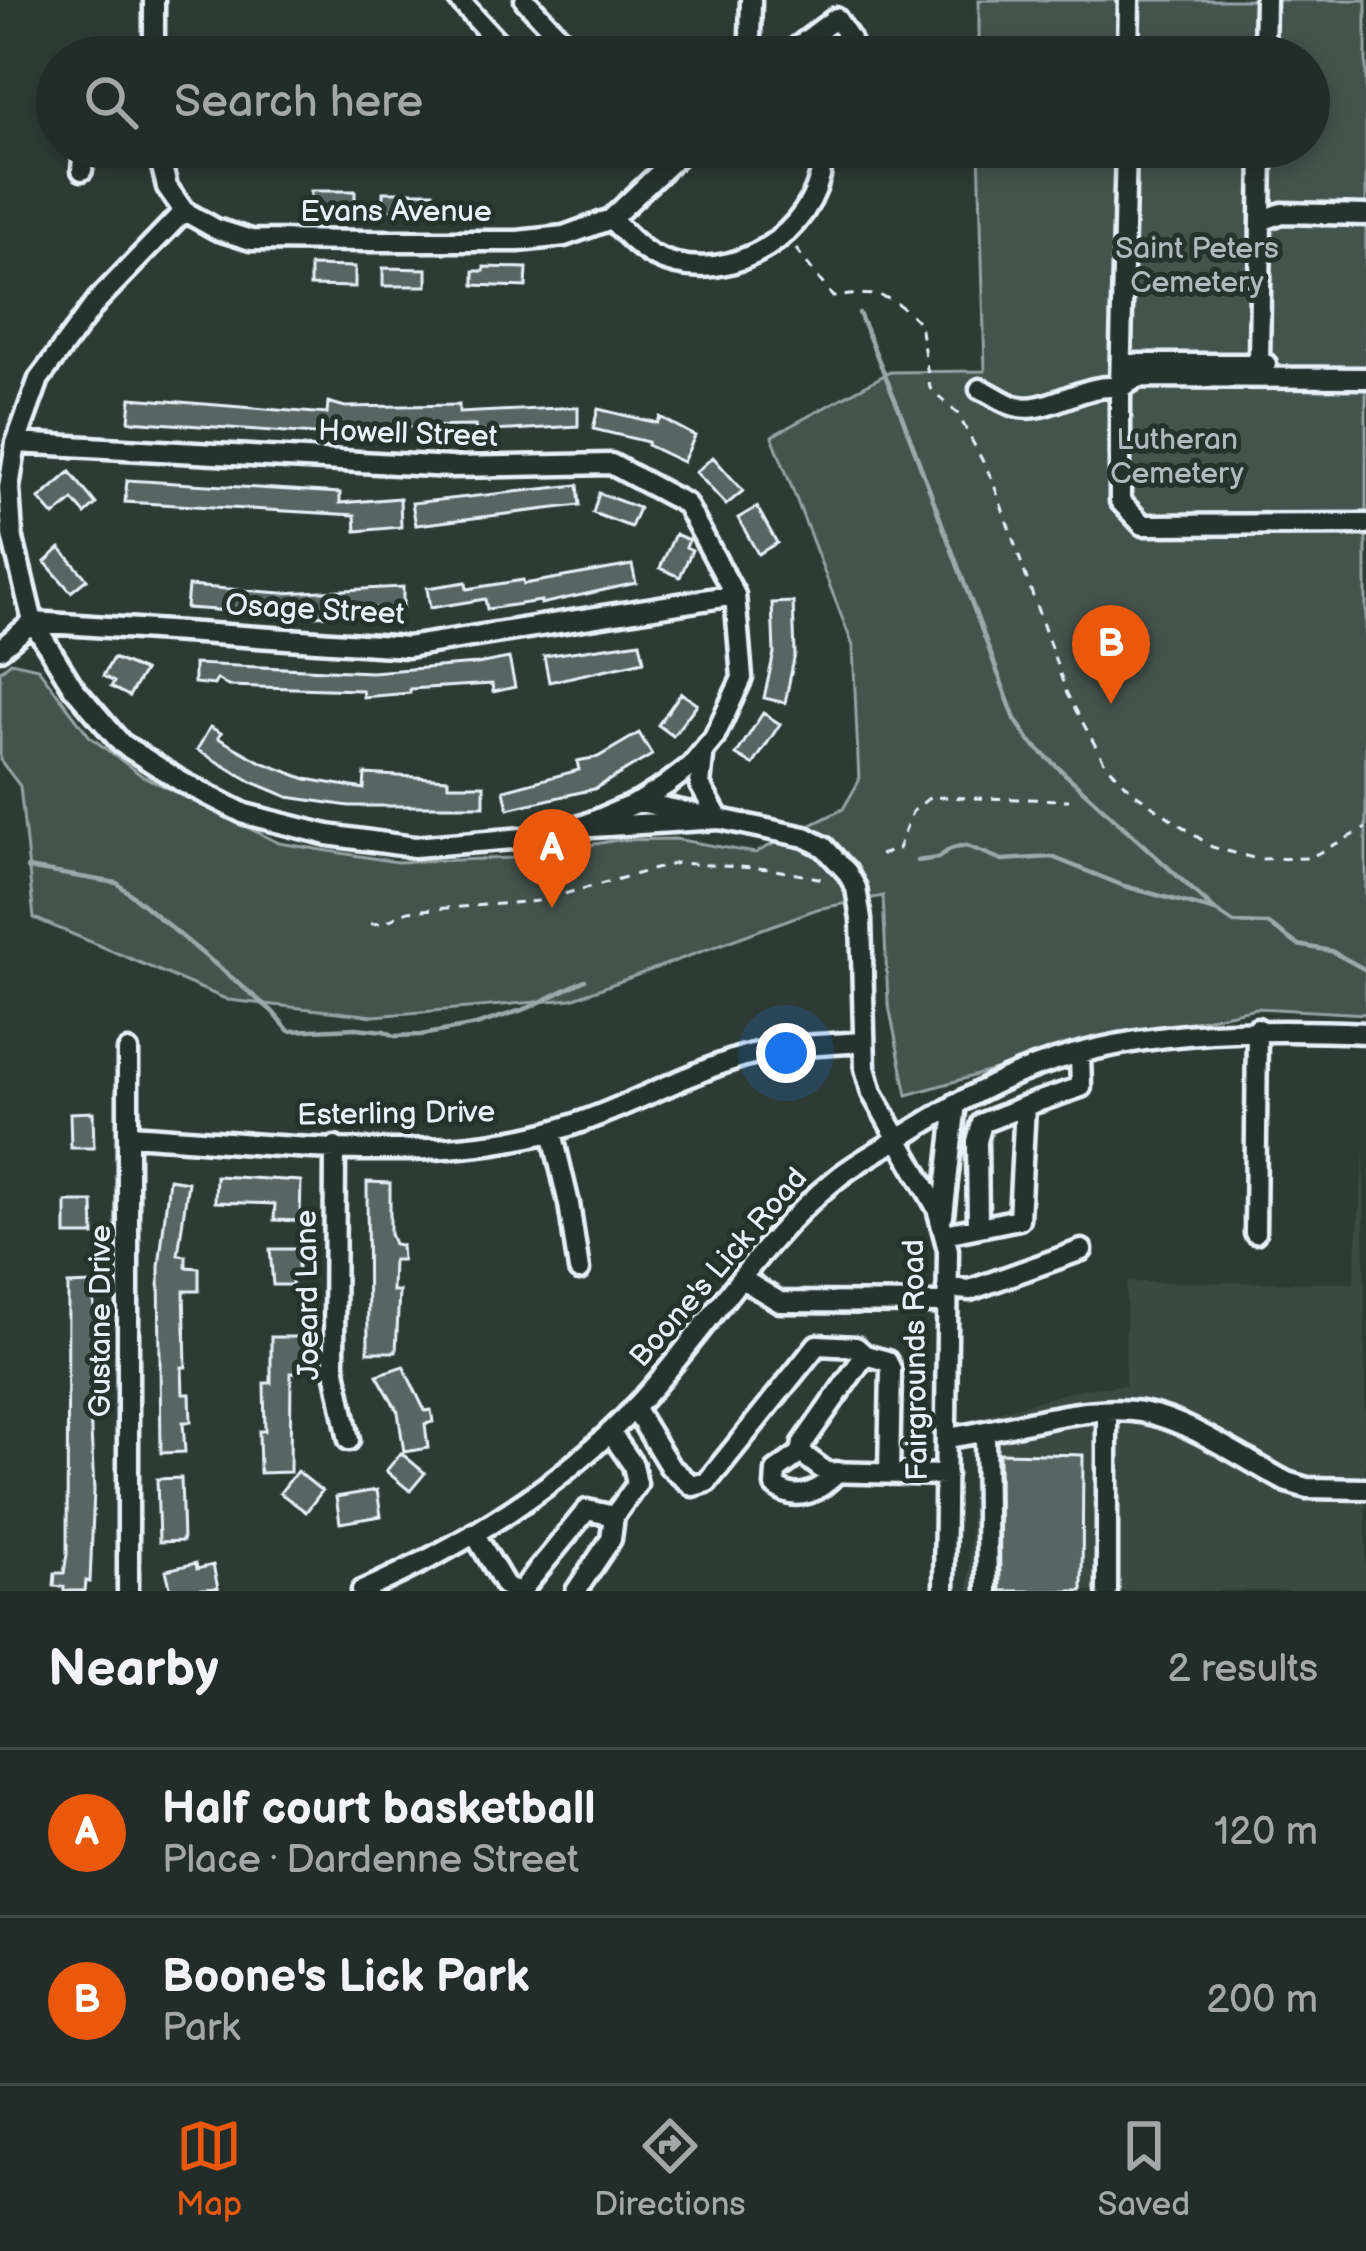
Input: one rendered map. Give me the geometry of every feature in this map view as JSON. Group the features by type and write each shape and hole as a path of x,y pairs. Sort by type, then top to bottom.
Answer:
{"street":[{"path":"154,0 154,36"},
{"path":"459,0 492,36"},
{"path":"525,0 558,36"},
{"path":"750,36 751,0"},
{"path":"1128,36 1129,0"},
{"path":"1264,36 1265,0"},
{"path":"812,36 836,18 848,36"},
{"path":"162,168 167,187 184,211 111,286 39,379 16,443 9,488 12,535 33,622 73,687 121,743 245,814 328,836 414,847 549,836 639,802 691,766 742,678 735,595"},
{"path":"658,168 611,219 652,255 702,268 720,267 759,252 784,233 804,208 820,168"},
{"path":"1126,168 1120,501 1143,525 1366,524"},
{"path":"1262,168 1262,371"},
{"name":"Evans Avenue","path":"184,211 216,229 251,240 518,241 564,236 611,219"},
{"path":"1261,221 1282,213 1366,215"},
{"path":"1121,364 1366,378"},
{"path":"980,388 1012,406 1027,407 1104,385 1120,388 1139,377 1262,371"},
{"name":"Howell Street","path":"16,443 451,467 611,464 686,504 735,595"},
{"name":"Osage Street","path":"33,622 407,647 735,595"},
{"path":"0,649 33,622"},
{"path":"574,828 719,819 700,785 706,746"},
{"name":"Fairgrounds Road","path":"639,802 805,837 824,847 856,888 862,919 862,1042 872,1093 944,1227 944,1591"},
{"path":"1255,1233 1257,1028"},
{"name":"Boone's Lick Road","path":"362,1591 474,1533 550,1485 634,1408 785,1227 835,1179 956,1103 1018,1073 1130,1044 1257,1028 1366,1033"},
{"name":"Esterling Drive","path":"131,1135 335,1148 500,1143 552,1132 743,1057 783,1048 862,1042"},
{"name":"Gustane Drive","path":"128,1051 128,1591"},
{"path":"978,1228 977,1141 982,1123 1081,1087 1081,1055"},
{"path":"956,1103 944,1227 978,1228 1019,1219 1025,1106"},
{"path":"552,1132 578,1270"},
{"name":"Joeard Lane","path":"335,1148 334,1365 349,1440"},
{"path":"742,1279 780,1302 947,1296 1082,1250"},
{"path":"634,1408 670,1467 693,1486 706,1482 817,1345 856,1347 887,1361 890,1370 889,1474"},
{"path":"837,1472 812,1493 784,1493 775,1486 776,1471 801,1453 866,1355"},
{"path":"946,1438 1136,1411 1168,1419 1287,1482 1307,1488 1366,1489"},
{"path":"1107,1412 1107,1591"},
{"path":"576,1591 611,1539 614,1516 637,1484 633,1465 610,1432"},
{"path":"985,1433 987,1591"},
{"path":"801,1453 826,1472 946,1475"},
{"path":"474,1533 510,1589 587,1510 614,1516"}],"path":[{"path":"784,233 833,297 867,292 886,296 920,324 930,388 958,414 992,479 1067,694 1105,763 1134,793 1212,847 1257,859 1309,858 1366,828"},
{"path":"880,855 898,849 912,812 930,797 1069,800"},
{"path":"371,924 408,911 538,901 677,863 770,868 830,880"}],"shaded area":[{"path":"1364,1149 1366,1591 969,1591 972,1419 1081,1389 1125,1385 1127,1282 1354,1283"}],"green space":[{"path":"979,0 1366,0 1366,1014 1256,1008 1085,1044 907,1095 888,1001 883,896 817,909 572,999 374,1016 228,1000 34,918 20,786 0,760 0,671 11,662 38,668 90,737 141,775 279,843 397,862 514,858 618,840 675,839 755,853 843,809 859,781 853,646 772,436 890,372 985,371 980,168 1330,168 1330,36 979,36"}],"building":[{"path":"311,191 355,191 355,211 311,211"},
{"path":"383,192 433,192 433,208 383,211"},
{"path":"310,266 355,267 355,287 310,286"},
{"path":"484,267 527,268 526,287 474,285 474,271 484,271"},
{"path":"383,268 427,269 427,286 383,286"},
{"path":"131,398 327,414 328,402 345,407 459,405 459,413 578,407 578,426 476,432 475,426 343,428 343,436 129,421"},
{"path":"598,409 657,423 660,417 695,436 683,462 648,442 593,429"},
{"path":"713,457 743,491 726,505 696,472"},
{"path":"70,472 96,504 85,514 73,500 54,516 39,499"},
{"path":"127,480 340,493 340,503 400,498 401,527 356,531 355,515 125,502"},
{"path":"578,485 580,505 416,525 412,503"},
{"path":"599,493 639,508 631,527 593,513"},
{"path":"757,507 777,543 758,554 738,518"},
{"path":"675,534 689,540 686,547 692,550 680,577 660,568"},
{"path":"60,548 87,579 71,592 45,562"},
{"path":"632,565 636,583 541,604 487,609 485,599 430,608 427,588 466,582 467,589 523,580 524,584"},
{"path":"188,586 282,593 403,587 403,607 305,616 186,608"},
{"path":"793,602 795,654 785,703 764,698 774,653 772,603"},
{"path":"640,642 644,661 549,682 544,656"},
{"path":"113,658 144,671 129,696 111,687 114,682 103,676"},
{"path":"509,658 515,687 493,692 492,684 363,697 362,690 228,686 217,679 214,685 194,683 194,664 371,672"},
{"path":"681,693 697,704 673,736 658,725"},
{"path":"763,713 780,724 753,765 736,755"},
{"path":"210,727 221,733 218,738 261,762 306,779 364,789 365,774 448,779 448,785 484,785 484,806 349,806 288,797 197,750"},
{"path":"639,733 652,755 594,789 508,809 504,790 579,770 577,761 598,757"},
{"path":"93,1112 94,1148 71,1148 70,1113"},
{"path":"216,1176 301,1181 300,1221 274,1220 275,1204 215,1202"},
{"path":"169,1179 188,1182 178,1255 186,1256 186,1267 199,1268 199,1291 184,1291 183,1394 190,1394 191,1422 183,1422 185,1452 161,1453 159,1267"},
{"path":"367,1182 390,1183 390,1234 394,1244 401,1245 402,1260 393,1260 392,1291 399,1291 396,1352 368,1352"},
{"path":"66,1202 93,1202 94,1235 66,1235"},
{"path":"270,1249 298,1249 298,1273 292,1273 292,1285 273,1285"},
{"path":"93,1284 96,1356 92,1356 90,1411 94,1490 90,1582 86,1581 85,1591 64,1591 54,1586 55,1573 64,1573 67,1554 68,1285"},
{"path":"271,1337 303,1337 303,1364 296,1364 296,1373 291,1373 290,1472 260,1473 259,1431 265,1431 264,1383 271,1383"},
{"path":"403,1366 425,1411 431,1410 433,1422 425,1424 428,1448 404,1452 398,1412 377,1375"},
{"path":"401,1453 425,1473 410,1491 386,1471"},
{"path":"999,1453 1083,1455 1082,1591 1000,1591"},
{"path":"297,1471 322,1491 306,1512 280,1493"},
{"path":"181,1478 183,1541 159,1542 157,1479"},
{"path":"377,1490 381,1516 340,1523 336,1497"},
{"path":"196,1563 197,1569 213,1565 218,1588 171,1591 166,1570"}],"waterway":[{"path":"859,313 1015,719 1030,742 1216,911"},
{"path":"917,861 938,858 965,845 1002,860 1052,857 1124,886 1216,911 1234,923 1269,924 1298,945 1331,951 1366,970"},
{"path":"27,868 117,883 272,1011 289,1031 356,1028 395,1036 421,1035 476,1025 528,1008 585,980"}],"place":[{"name":"Boone's Lick Park","path":"1111,704"},
{"name":"Half court basketball","path":"552,908"}],"park label":[{"name":"Saint Peters Cemetery","path":"1197,265"},
{"name":"Lutheran Cemetery","path":"1177,456"}]}
